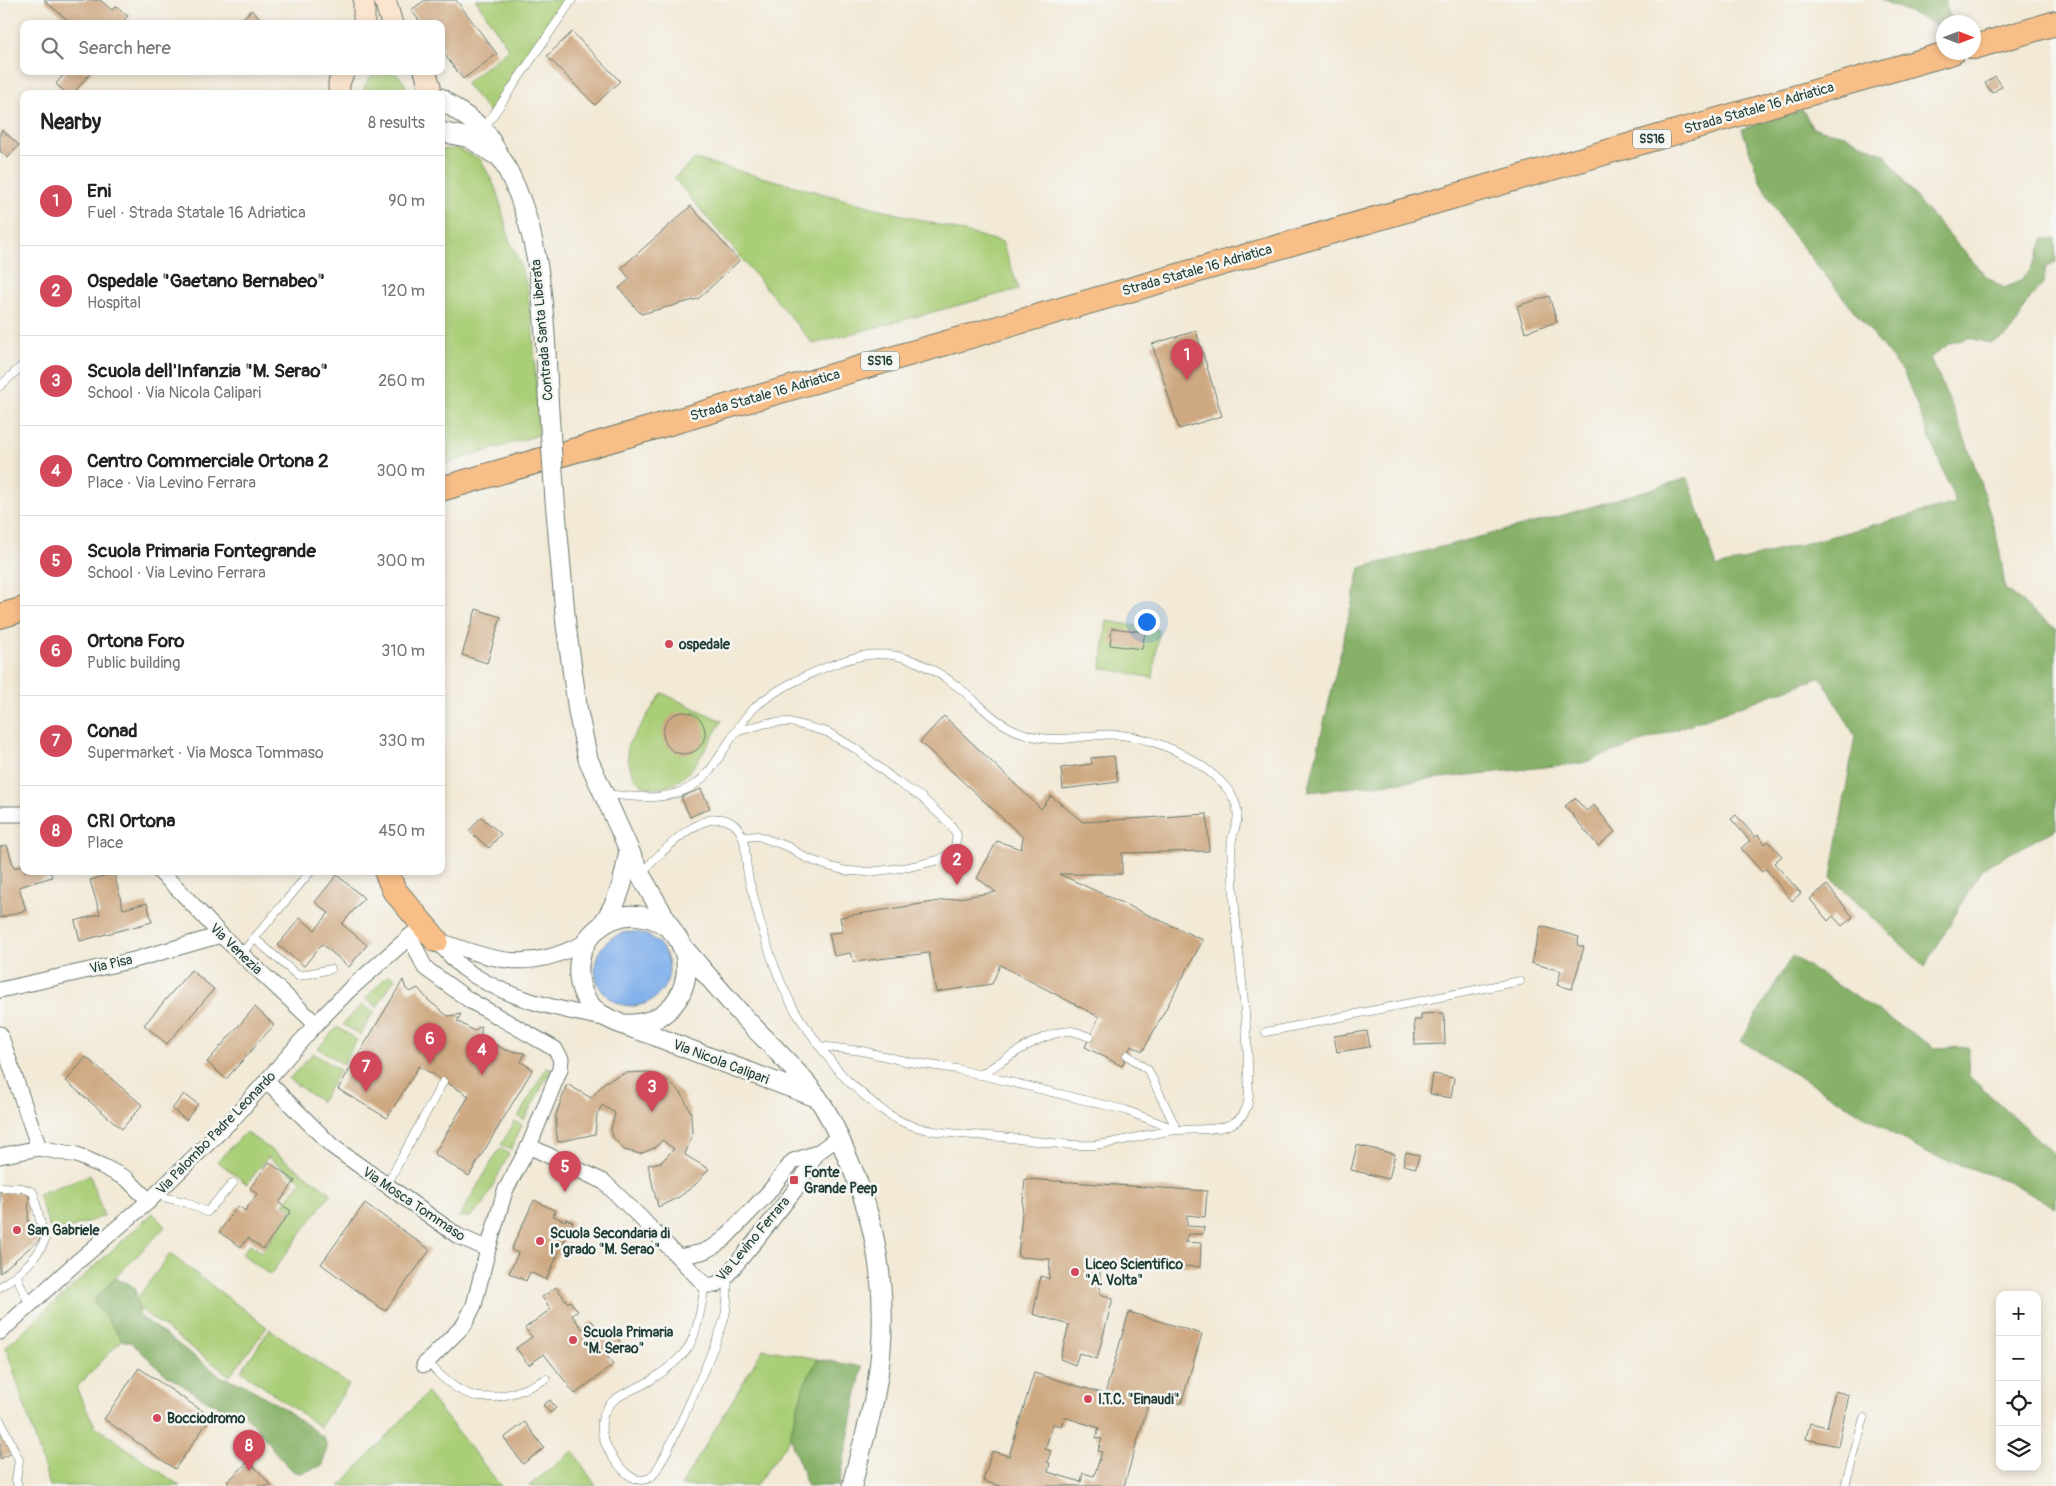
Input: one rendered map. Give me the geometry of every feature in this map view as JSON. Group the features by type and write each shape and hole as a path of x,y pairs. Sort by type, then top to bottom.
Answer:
{"main road":[{"path":"364,0 364,20"},
{"path":"385,0 391,20"},
{"path":"1981,45 2056,23"},
{"name":"Strada Statale 16 Adriatica","path":"445,487 1936,57"},
{"path":"339,90 343,75"},
{"path":"445,484 466,482"},
{"path":"445,492 466,482"},
{"path":"0,616 20,610"},
{"path":"388,875 394,890 423,933"}],"street":[{"name":"Contrada Santa Liberata","path":"445,99 483,130 504,162 517,189 527,217 540,274 555,500 566,625 578,712 588,759 602,793 640,874 678,940"},
{"path":"445,133 470,138 504,162"},
{"path":"0,814 20,814"},
{"path":"619,1022 594,1008 581,988 579,965 580,956 586,942 614,907 621,892 629,850"},
{"name":"Via Venezia","path":"163,875 221,935 316,1024"},
{"path":"423,933 463,967 510,994 560,1009 636,1024 653,1020 668,1011 680,997 684,988 686,962 678,940 655,920 640,916 624,916 602,924"},
{"path":"423,933 469,951 519,962 545,959 567,952 586,942"},
{"path":"423,933 425,968 469,1000 555,1049 559,1054 560,1069 529,1146 505,1191 474,1305 464,1325 426,1363"},
{"name":"Via Palombo Padre Leonardo","path":"0,1332 70,1268 153,1197 233,1119 316,1024 358,980 423,933"},
{"name":"Via Pisa","path":"0,990 134,960 221,935"},
{"name":"Via Nicola Calipari","path":"678,940 743,1015 793,1067 818,1098 839,1137 858,1181 871,1226 881,1276 882,1332 875,1394 852,1486"},
{"name":"Via Nicola Calipari","path":"619,1022 711,1059 818,1098"},
{"path":"0,1034 39,1148"},
{"name":"Via Mosca Tommaso","path":"267,1081 332,1146 458,1236 488,1249"},
{"name":"Via Levino Ferrara","path":"679,1257 702,1252 724,1239 768,1193 793,1162 817,1153 839,1137"},
{"name":"Via Levino Ferrara","path":"529,1146 604,1182 705,1285 715,1285 729,1273 795,1190 817,1153"},
{"path":"0,1156 39,1148 77,1156 127,1179 153,1197"}],"lane":[{"path":"483,130 572,0"},
{"path":"0,386 20,368"},
{"path":"602,793 641,798 660,797 693,786 703,777 750,711 770,695 825,668 852,658 880,653 909,658 933,670 958,687 999,723 1028,735 1066,740 1103,734 1132,736 1170,749 1195,762 1220,781 1235,800 1239,815 1232,841 1232,864 1235,930 1248,1048 1248,1098 1246,1110 1238,1120 1223,1127 1201,1130 1177,1130 1094,1145 1064,1145 933,1132 907,1124 890,1116 833,1066 795,1011 784,989 765,940 748,874 743,837 737,826 726,819 712,820 696,825 681,836 640,874"},
{"path":"736,732 767,724 790,722 827,732 856,749 897,782 921,797 951,826 956,835 955,846 949,854 939,860 909,867 869,872 847,871 828,866 806,858 790,847 758,836 743,837"},
{"path":"241,954 308,875"},
{"path":"254,938 298,976 331,969"},
{"path":"1266,1032 1520,981"},
{"path":"980,1075 1041,1038 1072,1031 1090,1037"},
{"path":"819,1046 862,1051 909,1062 956,1069 1125,1110 1177,1130"},
{"path":"1127,1055 1148,1070 1177,1130"},
{"path":"386,1186 443,1082"},
{"path":"153,1197 185,1202 207,1212 232,1182"},
{"path":"0,1187 22,1188 33,1192 44,1240 36,1255 16,1275 0,1287"},
{"path":"705,1285 696,1331 685,1352 651,1380 618,1396 605,1410 601,1432 610,1454 628,1476 640,1480 650,1478 657,1472 676,1434 725,1316 729,1273"},
{"path":"16,1275 26,1297"},
{"path":"426,1363 462,1392 479,1398 510,1395 546,1379"},
{"path":"1845,1486 1864,1418"},
{"path":"0,1420 19,1460 16,1480 18,1486"}],"green space":[{"path":"476,0 566,0 491,114 465,83 509,49"},
{"path":"1881,0 1944,0 1949,15 1936,15 1936,25"},
{"path":"373,75 397,75 402,79 406,90 364,90"},
{"path":"1803,110 1812,128 1845,135 1885,155 1920,203 1987,277 2004,288 2020,280 2031,270 2043,239 2055,239 2056,262 2046,266 2044,282 2025,305 2018,322 2007,336 1990,343 1969,338 1950,343 1930,358 1959,424 1984,493 1998,545 2005,589 2056,629 2056,829 1982,868 1925,967 1831,878 1855,736 1821,677 1583,763 1308,792 1360,568 1560,516 1688,478 1717,567 1956,503 1904,373 1784,224 1760,181 1742,129"},
{"path":"457,148 481,160 497,191 510,242 516,253 527,286 533,332 539,435 445,464 445,150"},
{"path":"695,159 1002,242 1019,289 813,344 674,178"},
{"path":"1107,621 1159,630 1153,678 1101,668"},
{"path":"662,693 722,721 692,768 671,785 659,788 645,786 636,779 629,763 627,746"},
{"path":"1792,956 1935,1048 1969,1047 1968,1075 2056,1156 2056,1208 2008,1181 1925,1153 1741,1041"},
{"path":"388,975 395,978 377,1007 365,999"},
{"path":"361,1005 374,1012 360,1035 343,1024"},
{"path":"337,1027 357,1040 343,1064 318,1048"},
{"path":"313,1053 340,1070 321,1102 289,1079"},
{"path":"547,1067 551,1070 524,1120 518,1117"},
{"path":"515,1121 522,1125 511,1150 501,1145"},
{"path":"246,1132 331,1193 270,1275 242,1254 250,1244 262,1252 292,1210 284,1204 301,1181 268,1157 247,1184 217,1161"},
{"path":"500,1148 509,1154 483,1205 470,1217 459,1217"},
{"path":"90,1175 104,1216 52,1235 38,1194"},
{"path":"153,1213 165,1227 94,1300 122,1340 76,1388 95,1426 180,1486 50,1486 6,1347"},
{"path":"170,1254 267,1327 230,1376 133,1304"},
{"path":"115,1279 128,1283 135,1288 140,1316 222,1377 245,1385 285,1409 324,1438 327,1447 323,1465 302,1473 294,1472 242,1412 223,1408 204,1399 165,1374 132,1343 122,1340 93,1300"},
{"path":"270,1329 349,1385 320,1427 241,1371"},
{"path":"763,1349 818,1359 804,1385 786,1445 755,1486 681,1486"},
{"path":"818,1359 862,1367 839,1486 807,1486 790,1435 804,1385"},
{"path":"427,1393 501,1486 340,1486"},
{"path":"573,1451 596,1486 529,1486"}],"water":[{"path":"625,932 639,932 653,938 663,948 669,962 667,983 653,1000 639,1006 625,1006 611,1000 601,990 595,976 595,962 601,948 611,938"}],"building":[{"path":"44,0 100,0 112,10 116,6 128,16 124,20 67,20"},
{"path":"425,0 456,0 497,54 463,79 445,55 445,20 419,20 411,10"},
{"path":"251,10 262,20 242,20"},
{"path":"572,32 620,81 595,105 547,56"},
{"path":"64,75 89,75 76,90 63,90 56,84"},
{"path":"1995,76 2002,86 1992,93 1985,83"},
{"path":"2,130 19,145 8,158 0,151 0,133"},
{"path":"691,206 739,261 698,299 641,314 619,288 630,279 621,268"},
{"path":"1549,296 1557,322 1525,332 1517,306"},
{"path":"1196,331 1222,416 1179,429 1152,344"},
{"path":"476,609 501,617 487,663 462,655"},
{"path":"1112,628 1145,632 1142,649 1110,645"},
{"path":"688,712 696,715 702,721 705,733 702,745 696,751 680,754 672,751 666,745 663,729 666,721 672,715"},
{"path":"944,716 1041,809 1051,796 1083,822 1207,814 1209,851 1122,853 1122,874 1059,874 1203,940 1143,1051 1131,1046 1122,1066 1085,1047 1099,1017 1000,965 992,984 936,992 929,953 854,962 850,953 834,956 829,933 843,932 840,917 996,892 977,878 997,841 1021,849 1023,837 920,742"},
{"path":"1114,756 1118,782 1063,789 1061,768 1092,764 1091,758"},
{"path":"701,789 710,808 690,817 681,797"},
{"path":"1575,798 1586,811 1594,805 1615,832 1598,846 1565,806"},
{"path":"1736,815 1755,837 1758,835 1765,844 1768,841 1782,856 1774,863 1801,893 1792,901 1766,869 1762,872 1741,848 1750,841 1731,819"},
{"path":"481,817 501,834 489,848 469,831"},
{"path":"7,845 14,868 20,866 20,875 51,875 52,877 19,887 26,910 0,918 0,847"},
{"path":"114,875 123,909 147,903 152,922 80,941 75,921 100,914 90,880"},
{"path":"337,875 364,898 342,924 367,945 349,967 322,944 304,966 278,945 300,918 315,930 329,913 315,902"},
{"path":"1827,885 1853,917 1842,926 1833,916 1828,921 1810,899"},
{"path":"1541,926 1579,937 1577,945 1584,947 1572,989 1557,985 1561,971 1531,963"},
{"path":"191,970 214,989 167,1044 144,1025"},
{"path":"403,980 406,989 410,992 418,988 428,1000 448,1016 461,1014 457,1021 474,1031 481,1026 481,1036 505,1050 525,1053 521,1062 533,1069 469,1176 434,1154 469,1096 419,1066 387,1118 338,1089"},
{"path":"255,1007 274,1025 226,1079 207,1062"},
{"path":"1444,1013 1445,1044 1415,1045 1414,1020 1421,1020 1421,1014"},
{"path":"1367,1031 1370,1047 1337,1052 1334,1036"},
{"path":"86,1057 142,1105 122,1129 66,1081"},
{"path":"646,1072 666,1079 682,1094 691,1113 692,1134 685,1155 709,1169 696,1184 679,1197 658,1207 648,1165 661,1162 674,1149 662,1140 656,1147 640,1154 624,1150 613,1137 611,1129 615,1113 602,1105 597,1115 595,1134 558,1142 556,1129 556,1115 567,1084 591,1098 605,1082 625,1073"},
{"path":"1433,1074 1454,1078 1451,1098 1430,1094"},
{"path":"184,1094 198,1104 186,1120 172,1109"},
{"path":"1357,1145 1395,1154 1389,1179 1351,1170"},
{"path":"1406,1152 1419,1155 1416,1168 1403,1165"},
{"path":"269,1162 295,1181 279,1203 291,1211 263,1249 248,1238 241,1247 219,1232 238,1206 245,1211 257,1194 250,1188"},
{"name":"Liceo Scientifico \"A. Volta\"","path":"1025,1179 1207,1191 1205,1217 1187,1215 1187,1226 1204,1227 1203,1234 1188,1234 1185,1242 1201,1243 1200,1267 1100,1261 1100,1294 1113,1298 1097,1359 1079,1353 1075,1365 1060,1359 1069,1325 1033,1314 1041,1276 1049,1279 1050,1259 1018,1257"},
{"name":"San Gabriele","path":"0,1191 29,1193 28,1221 41,1238 0,1273"},
{"name":"Scuola Secondaria di I° grado \"M. Serao\"","path":"534,1200 556,1211 553,1216 573,1222 546,1280 530,1272 526,1281 509,1273 518,1253 511,1250"},
{"path":"365,1203 430,1250 385,1311 321,1264"},
{"name":"Scuola Primaria \"M. Serao\"","path":"556,1287 568,1303 570,1301 578,1311 572,1315 582,1329 592,1321 602,1335 611,1329 622,1344 607,1356 613,1365 575,1394 544,1354 529,1365 516,1348 532,1337 525,1328 551,1309 542,1297"},
{"name":"I.T.C. \"Einaudi\"","path":"1129,1312 1202,1334 1181,1404 1151,1395 1124,1486 1001,1486 983,1481 992,1451 1009,1456 1034,1373 1105,1394","holes":["1064,1417 1099,1428 1096,1438 1102,1439 1098,1451 1102,1452 1094,1476 1083,1473 1081,1482 1048,1472 1050,1463 1047,1462 1051,1451 1045,1449 1053,1424 1061,1426"]},
{"name":"Bocciodromo","path":"139,1368 211,1417 175,1469 104,1419"},
{"path":"1835,1391 1849,1395 1838,1446 1806,1439 1810,1423 1827,1427"},
{"path":"550,1400 556,1408 550,1413 543,1405"},
{"path":"525,1422 544,1448 523,1464 504,1438"},
{"path":"0,1429 12,1453 0,1459"},
{"path":"249,1461 272,1486 231,1486 227,1482"}],"place":[{"name":"Eni","path":"1187,380"},
{"name":"ospedale","path":"669,644"},
{"name":"Ospedale \"Gaetano Bernabeo\"","path":"957,885"},
{"name":"Ortona Foro","path":"430,1064"},
{"name":"Centro Commerciale Ortona 2","path":"482,1075"},
{"name":"Conad","path":"366,1092"},
{"name":"Scuola dell'Infanzia \"M. Serao\"","path":"652,1112"},
{"name":"Fonte Grande Peep","path":"794,1180"},
{"name":"Scuola Primaria Fontegrande","path":"565,1192"},
{"name":"San Gabriele","path":"17,1230"},
{"name":"Scuola Secondaria di I° grado \"M. Serao\"","path":"540,1241"},
{"name":"Liceo Scientifico \"A. Volta\"","path":"1075,1272"},
{"name":"Scuola Primaria \"M. Serao\"","path":"573,1340"},
{"name":"I.T.C. \"Einaudi\"","path":"1088,1399"},
{"name":"Bocciodromo","path":"157,1418"},
{"name":"CRI Ortona","path":"249,1471"}]}
